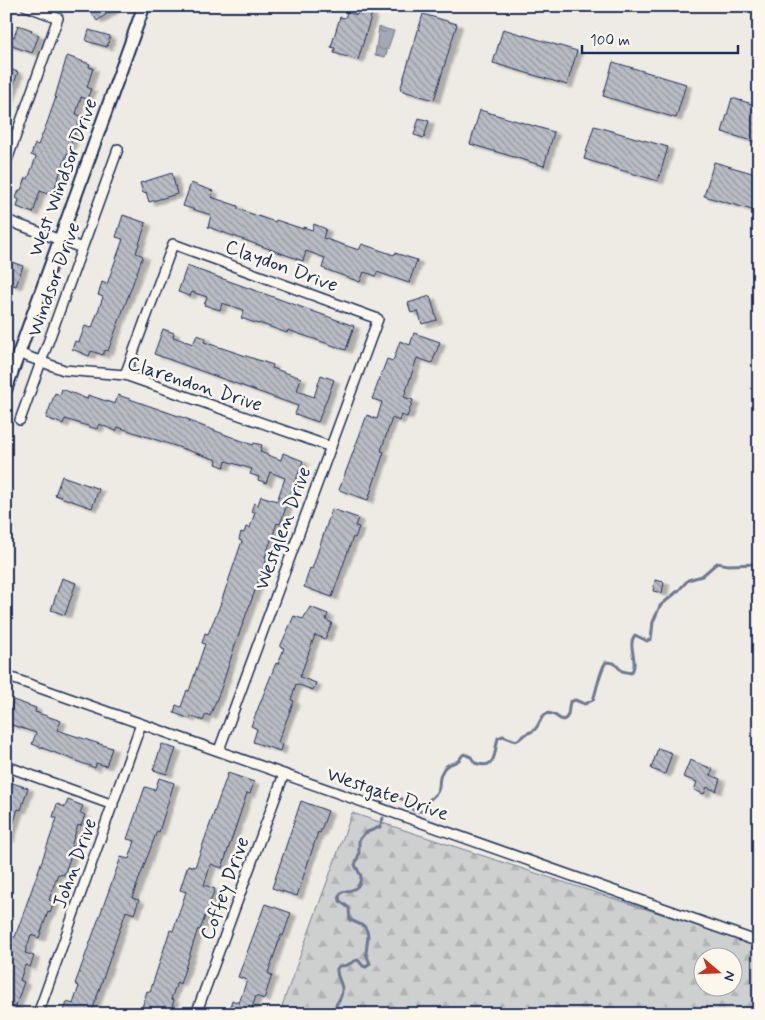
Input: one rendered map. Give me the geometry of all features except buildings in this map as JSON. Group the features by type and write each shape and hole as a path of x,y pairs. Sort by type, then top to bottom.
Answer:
{"street":[{"path":"6,163 58,18 26,6"},
{"name":"West Windsor Drive","path":"6,389 144,6"},
{"name":"Windsor Drive","path":"20,420 118,149"},
{"path":"6,220 82,248"},
{"name":"Claydon Drive","path":"125,376 173,244 378,319"},
{"name":"Westglen Drive","path":"219,750 378,319"},
{"name":"Clarendon Drive","path":"18,353 64,370 125,376 331,447"},
{"name":"Westgate Drive","path":"6,676 759,942"},
{"name":"John Drive","path":"38,1014 141,724"},
{"path":"6,766 113,805"},
{"name":"Coffey Drive","path":"196,1014 284,774"}],"green space":[{"path":"352,813 759,946 759,1009 756,1014 279,1014"}],"water":[{"path":"379,27 394,31 385,57 375,55"}],"waterway":[{"path":"382,804 382,801 387,797 394,797 407,801 413,810 426,812 429,807 428,801 439,789 441,775 446,766 457,762 464,754 471,757 475,763 487,764 493,759 498,738 503,736 516,741 536,729 543,716 548,713 563,720 565,719 568,715 570,702 575,700 585,704 593,700 606,662 614,663 622,671 631,673 634,664 632,644 635,635 647,641 651,639 653,622 660,606 688,580 702,576 717,563 728,565 759,564"},
{"path":"331,1014 342,992 337,972 339,966 346,966 358,960 363,966 366,967 370,964 366,953 367,931 364,926 350,920 349,908 340,901 339,896 342,892 358,886 361,876 355,865 359,854 359,840 365,833 380,827 383,818"}]}
